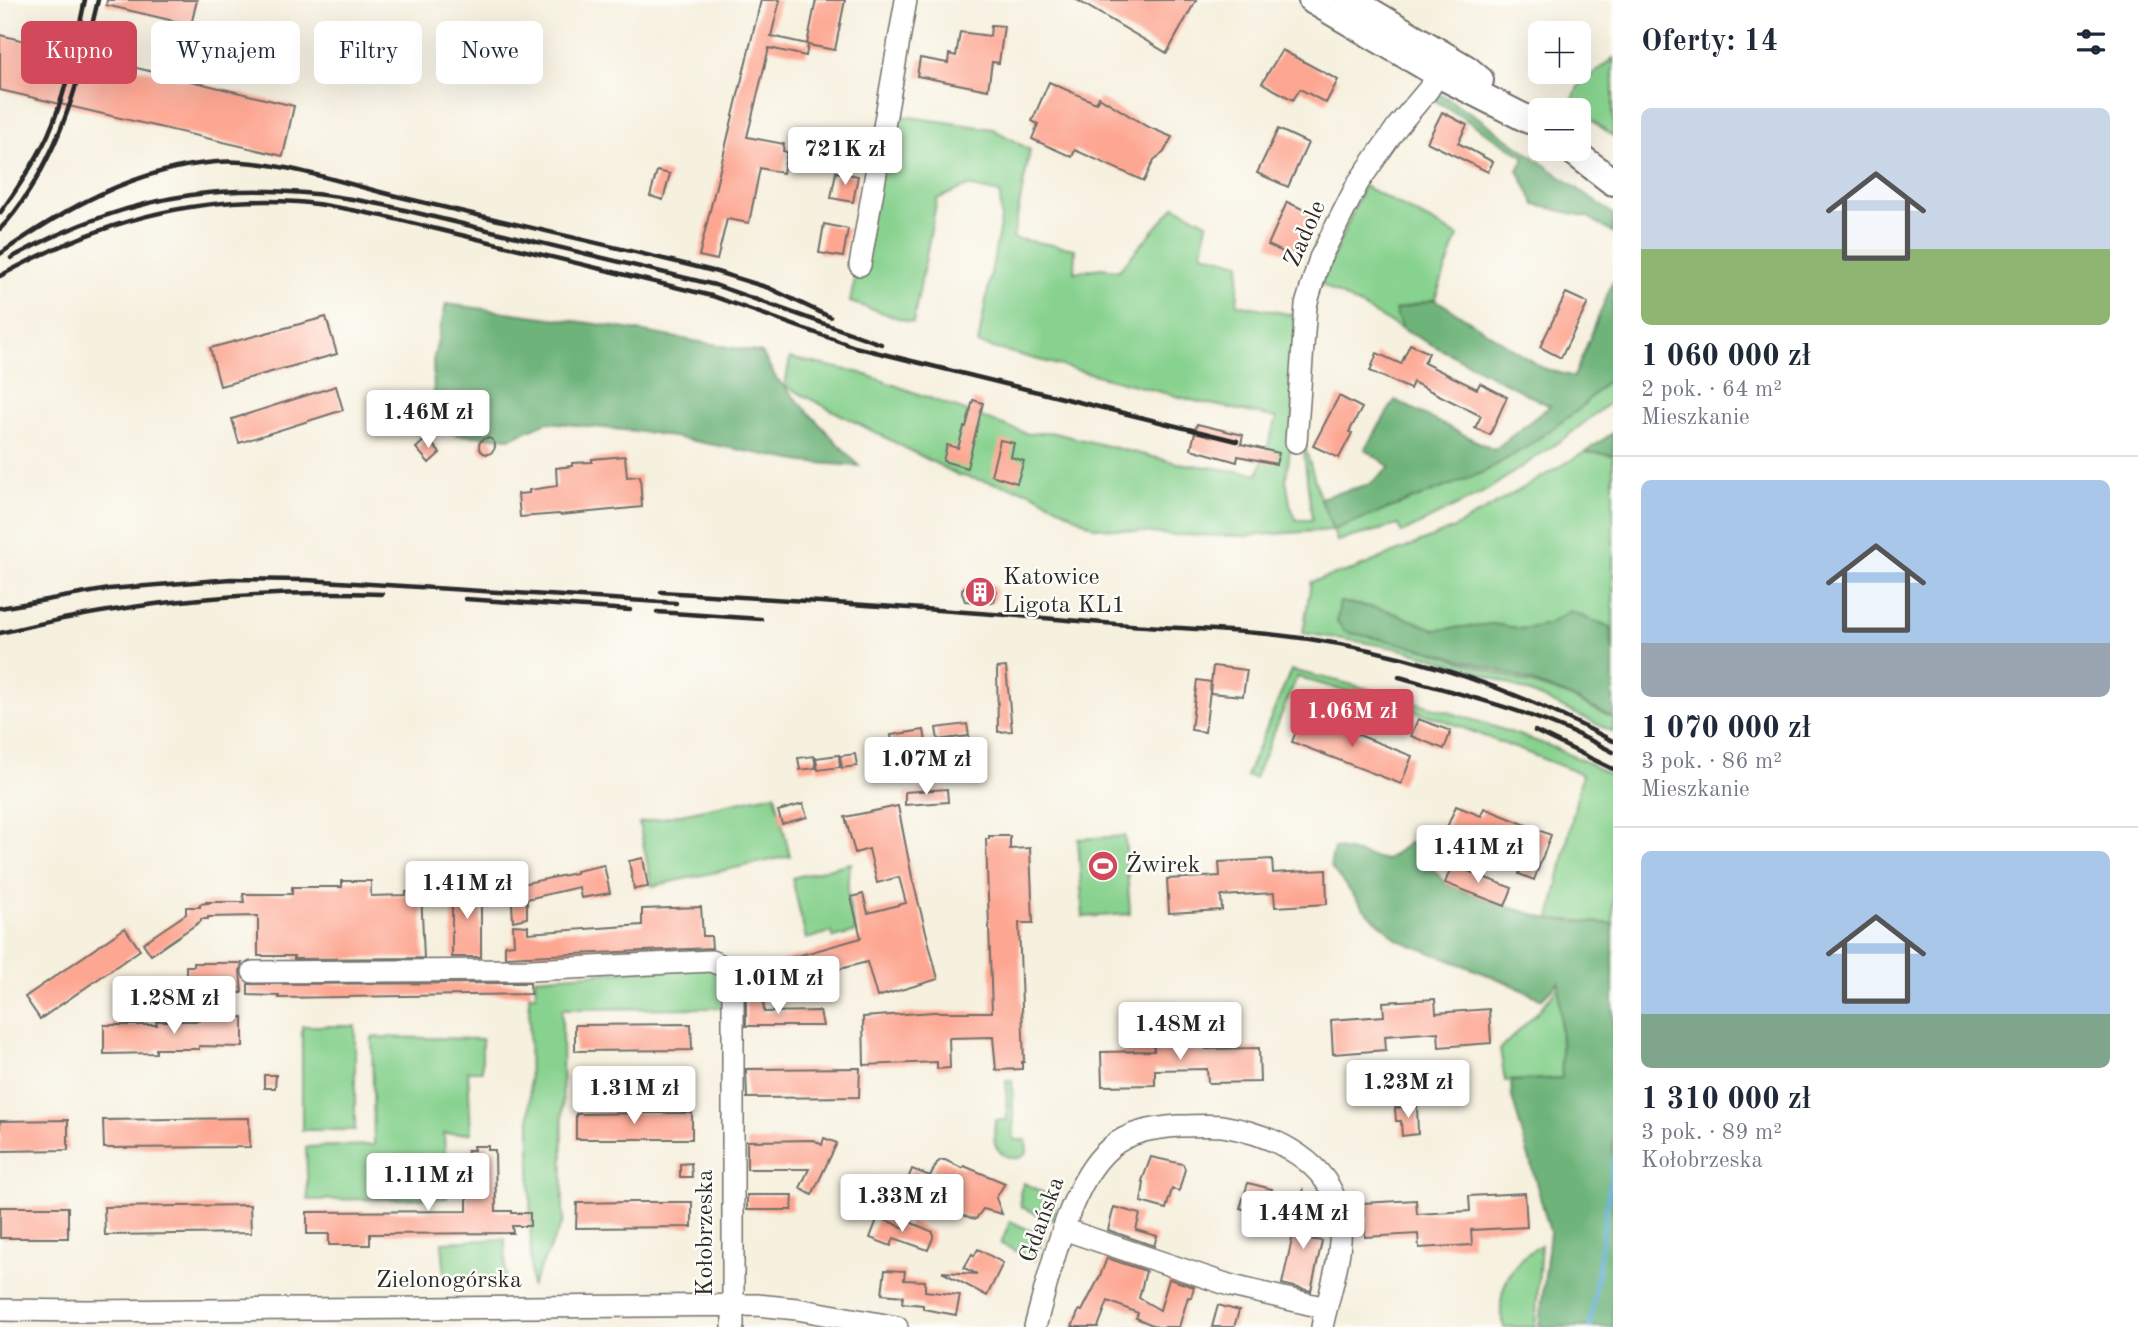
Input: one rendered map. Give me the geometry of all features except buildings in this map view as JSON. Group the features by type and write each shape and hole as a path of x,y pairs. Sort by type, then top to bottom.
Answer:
{"main road":[{"path":"1311,0 1438,74 1528,120"},
{"path":"1351,0 1466,69 1528,118"},
{"path":"1586,161 1613,182"}],"street":[{"path":"860,265 906,0"},
{"name":"Zadole","path":"1296,442 1306,305 1320,258 1358,183 1438,74"},
{"name":"Kołobrzeska","path":"253,972 531,970 711,961 733,970 733,1327"},
{"name":"Gdańska","path":"1035,1327 1063,1229 1087,1177 1108,1149 1122,1139 1137,1132 1182,1126 1221,1126 1279,1143 1313,1166 1328,1182 1336,1203 1340,1228 1338,1253 1324,1318"},
{"path":"1063,1229 1324,1318"},
{"name":"Zielonogórska","path":"0,1310 41,1309 58,1319 350,1318 757,1305 797,1309 897,1327"}],"green space":[{"path":"1613,58 1613,136 1591,120 1591,98 1573,98 1580,84 1591,84 1591,75"},
{"path":"1439,93 1479,118 1528,153 1528,161 1539,161 1613,214 1613,233 1588,217 1535,205 1518,170 1525,157 1434,100"},
{"path":"889,114 993,129 1030,150 1013,238 1075,249 1074,272 1101,268 1119,270 1175,206 1207,223 1202,253 1240,263 1237,304 1299,316 1292,436 1286,478 1290,504 1296,520 1312,520 1302,436 1320,498 1334,529 1482,473 1525,448 1578,410 1613,375 1613,400 1566,437 1486,491 1402,533 1398,525 1337,541 1333,530 1245,536 1170,535 1094,527 1031,492 958,475 785,386 790,358 861,373 1028,434 1050,432 1178,463 1258,474 1277,418 1195,401 978,344 1001,219 1000,193 968,186 937,199 913,323 850,302"},
{"path":"1364,186 1458,236 1435,299 1396,310 1402,329 1321,284"},
{"path":"1613,281 1613,375 1578,410 1525,448 1482,473 1333,530 1320,498 1370,484 1390,467 1365,449 1395,400 1494,450 1550,406 1402,329 1395,310 1435,299 1543,368 1574,377"},
{"path":"446,304 604,325 762,353 776,378 859,466 803,462 652,433 547,422 511,438 457,435 435,422 433,361"},
{"path":"1613,433 1613,455 1585,452"},
{"path":"1585,452 1613,455 1613,653 1610,628 1570,611 1548,624 1523,629 1492,624 1436,630 1386,610 1341,602 1337,621 1565,695 1613,718 1613,732 1535,695 1454,664 1387,647 1303,633 1311,582 1355,569 1454,528"},
{"path":"1340,602 1386,610 1436,630 1492,624 1523,629 1548,624 1570,611 1610,628 1613,653 1613,718 1564,694 1511,674 1428,650 1345,632 1337,621"},
{"path":"1291,670 1390,695 1489,725 1568,754 1613,777 1613,924 1550,919 1582,774 1440,719 1297,677 1255,778 1246,776"},
{"path":"775,794 790,856 652,886 639,823"},
{"name":"Żwirek","path":"1125,836 1130,914 1083,917 1078,839"},
{"path":"1410,842 1445,883 1505,906 1550,919 1613,924 1613,1327 1539,1327 1550,1232 1512,1097 1511,1081 1562,1078 1559,982 1541,999 1506,982 1398,940 1365,910 1330,866 1334,848 1386,860"},
{"path":"851,863 848,889 856,932 834,938 831,932 806,939 792,878"},
{"path":"710,965 724,974 724,1008 562,1009 563,1221 531,1287 529,995 536,995 535,978"},
{"path":"1559,986 1562,1078 1505,1081 1500,1049 1536,1014"},
{"path":"302,1026 355,1026 355,1130 302,1130"},
{"path":"372,1037 482,1039 482,1071 468,1071 471,1133 444,1134 447,1198 308,1200 306,1147 374,1145"},
{"path":"1012,1080 1014,1140 1026,1140 1027,1152 1019,1158 1005,1155 997,1149 994,1138 995,1120 1007,1120 1006,1081"},
{"path":"1024,1183 1055,1199 1053,1220 1021,1207 1020,1192"},
{"path":"1010,1221 1044,1237 1035,1260 1001,1244"},
{"path":"505,1239 506,1280 445,1279 442,1242"},
{"path":"1541,1245 1535,1327 1504,1327 1501,1302 1507,1279 1521,1260"}],"waterway":[{"path":"1590,1327 1613,1159"}],"railway":[{"path":"0,213 32,165 55,119 85,0"},
{"path":"0,229 26,196 54,146 72,99 98,0"},
{"path":"0,254 49,221 129,182 186,166 237,162 305,172 717,272 769,288 830,317"},
{"path":"11,258 57,235 148,203 238,191 285,191 384,205 715,285 881,344"},
{"path":"0,276 71,242 144,217 219,203 258,201 320,204 383,216 712,296 855,347 1237,441"},
{"path":"0,608 109,589 231,579 307,580 676,603"},
{"path":"661,592 1234,631 1341,644 1467,677 1538,705 1613,741"},
{"path":"0,633 94,613 190,600 285,594 382,594"},
{"path":"465,599 630,610"},
{"path":"657,612 761,619"},
{"path":"1399,677 1535,717 1613,752"},
{"path":"1535,731 1613,769"}],"place":[{"name":"Katowice Ligota KL1","path":"980,592"},
{"name":"Żwirek","path":"1103,866"}]}
